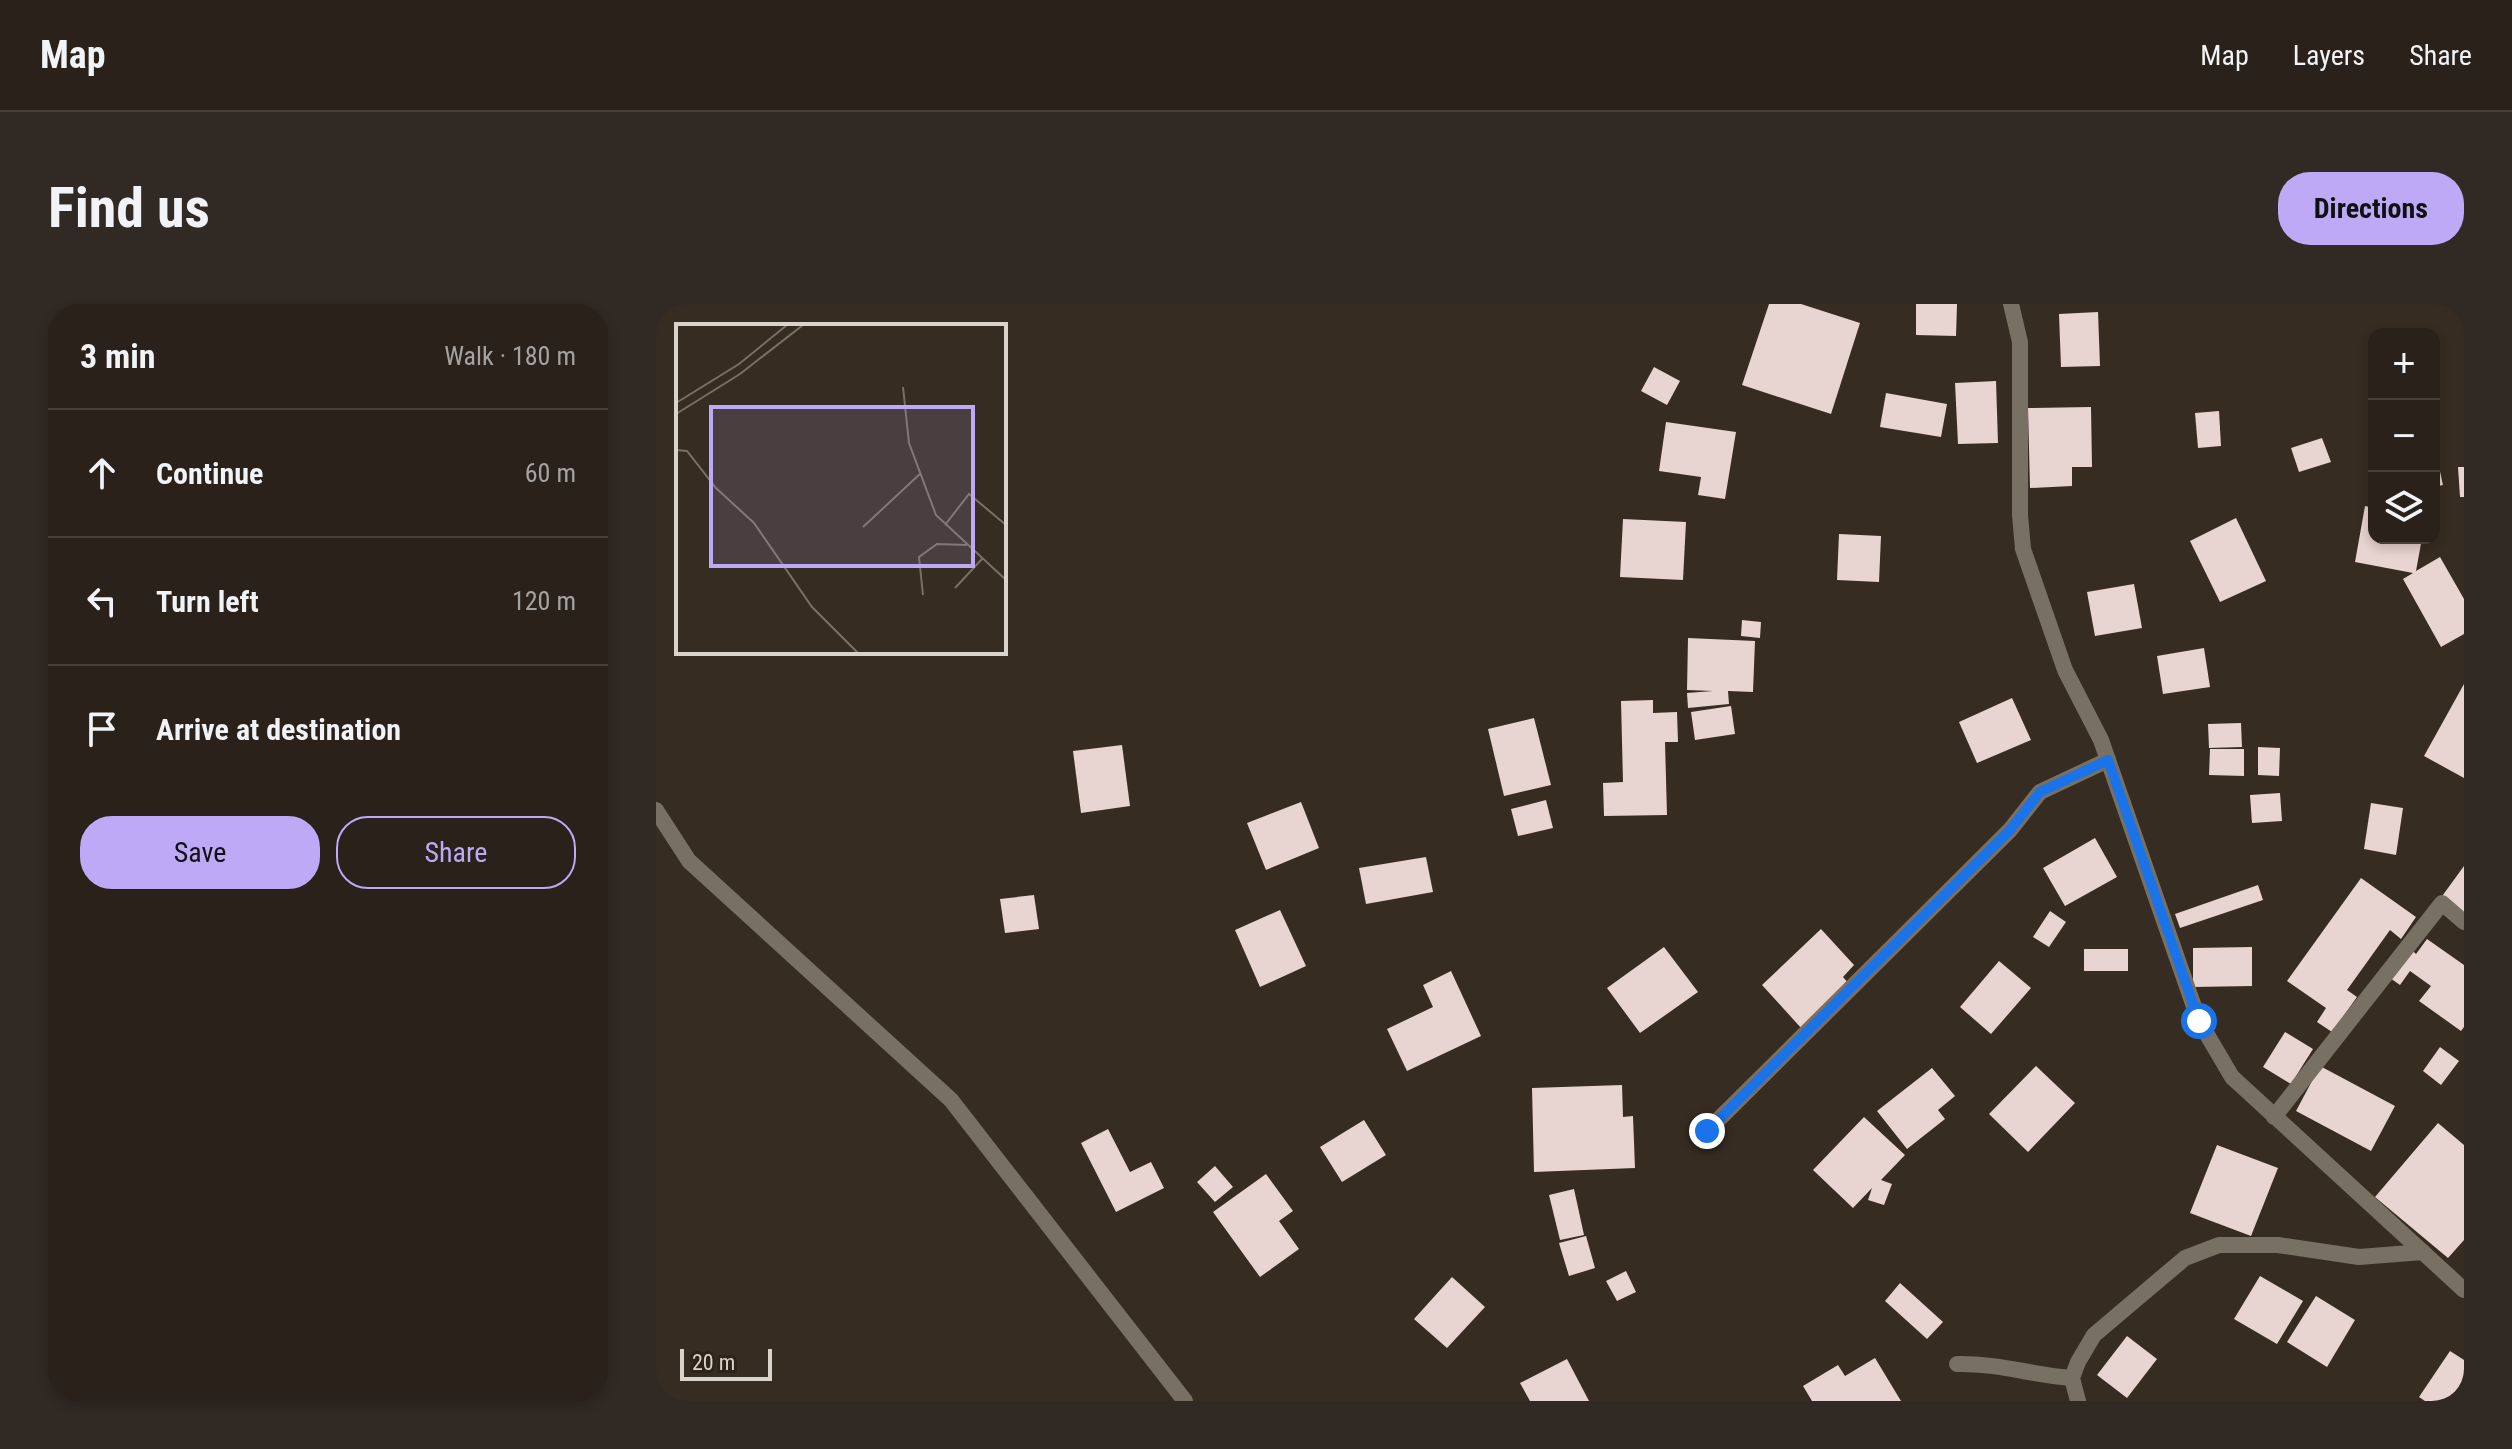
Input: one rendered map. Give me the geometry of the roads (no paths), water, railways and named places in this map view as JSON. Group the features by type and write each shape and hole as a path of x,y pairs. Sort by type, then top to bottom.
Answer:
{"street":[{"path":"2011,304 2020,342 2020,515 2023,549 2065,670 2101,740 2199,1021 2232,1077 2464,1290"},
{"path":"1707,1131 2010,830 2040,792 2108,760"},
{"path":"656,810 689,861 951,1100 1185,1401"},
{"path":"2274,1117 2442,903 2464,922"},
{"path":"2078,1401 2072,1378 2094,1335 2185,1258 2219,1245 2278,1245 2359,1257 2423,1252"},
{"path":"1957,1364 1977,1364 2072,1378"}]}
